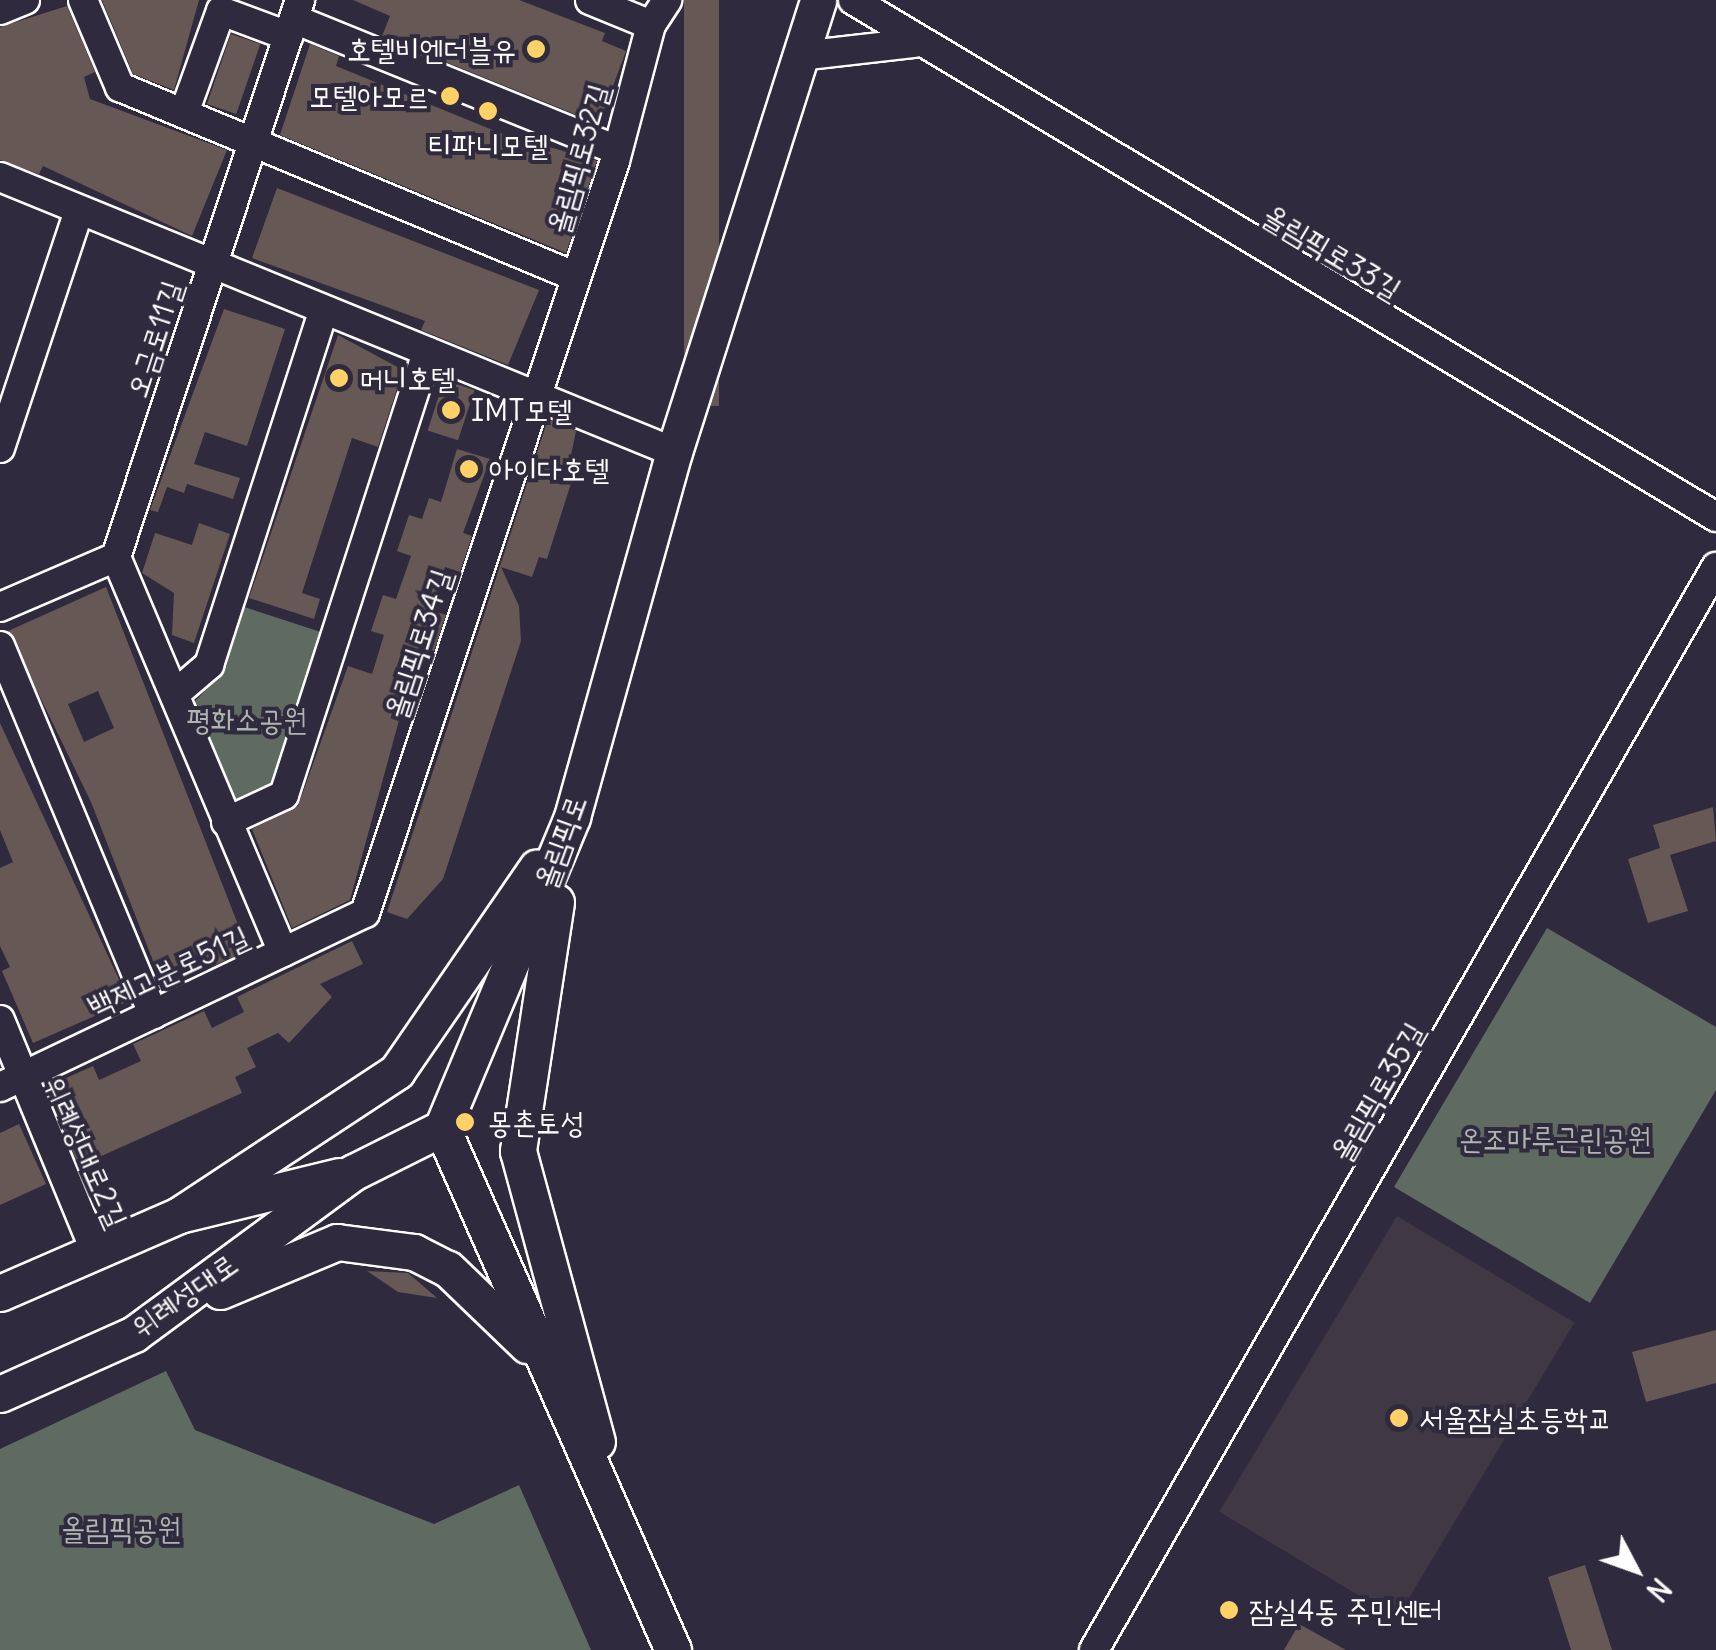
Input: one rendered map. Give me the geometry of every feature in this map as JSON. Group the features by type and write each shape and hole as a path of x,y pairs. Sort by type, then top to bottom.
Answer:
{"main road":[{"name":"올림픽로","path":"442,1128 572,818 674,452 818,0"},
{"path":"179,1215 396,1070 572,818"},
{"path":"572,818 518,1151 622,1533"},
{"path":"442,1128 539,1357 673,1650"},
{"name":"위례성대로","path":"0,1394 134,1334 354,1172 442,1128"},
{"name":"위례성대로","path":"0,1293 179,1215 354,1172"},
{"path":"134,1334 337,1242 414,1252 448,1268 539,1357"}],"street":[{"path":"0,10 25,0"},
{"path":"82,0 120,87 572,275"},
{"path":"590,0 651,25"},
{"name":"올림픽로32길","path":"532,394 615,161 612,148 651,25 668,0"},
{"name":"올림픽로33길","path":"853,0 914,43 1716,517"},
{"path":"184,113 221,11 294,18 612,148"},
{"name":"오금로11길","path":"116,557 294,18"},
{"path":"800,56 914,43"},
{"path":"0,177 674,452"},
{"path":"0,448 79,210"},
{"path":"175,694 209,666 324,310"},
{"path":"226,822 284,795 428,352"},
{"name":"올림픽로34길","path":"364,913 532,394"},
{"path":"0,607 116,557 283,952"},
{"name":"올림픽로35길","path":"1094,1650 1716,568"},
{"path":"0,646 153,1014"},
{"name":"백제고분로51길","path":"8,1083 364,913"},
{"name":"위례성대로2길","path":"0,1020 8,1083 96,1254"}],"shaded area":[{"name":"서울잠실초등학교","path":"1397,1216 1574,1323 1397,1618 1219,1512"}],"green space":[{"name":"평화소공원","path":"238,605 327,634 277,789 242,805 227,800 189,707 213,683"},
{"name":"온조마루근린공원","path":"1547,928 1716,1027 1716,1090 1590,1303 1394,1187"},
{"name":"올림픽공원","path":"166,1371 195,1430 434,1524 519,1485 591,1650 0,1650 0,1449"}],"building":[{"path":"102,0 199,0 174,90 133,74"},
{"path":"353,0 519,0 605,33 602,41 626,51 599,124 382,36 390,16"},
{"path":"684,0 719,0 719,406 684,406"},
{"path":"67,6 95,72 84,77 90,99 227,150 192,236 43,166 39,174 0,160 0,27"},
{"path":"231,34 260,44 236,114 207,104"},
{"path":"310,44 339,56 336,66 495,131 597,161 566,253 280,135"},
{"path":"277,188 539,290 508,365 421,330 425,321 252,258"},
{"path":"224,309 285,329 247,446 205,432 194,464 240,478 233,499 187,484 184,493 167,487 158,512 150,510"},
{"path":"338,335 403,370 378,447 352,438 302,593 320,599 314,619 249,598"},
{"name":"IMT모텔","path":"444,380 474,390 458,440 428,430"},
{"path":"548,419 576,431 571,455 579,458 547,559 539,557 532,577 501,567 519,606 521,641 443,879 407,919 387,912"},
{"path":"457,449 490,459 463,533 472,536 460,572 445,567 431,610 446,615 434,651 419,647 350,900 292,928 252,829 298,806 348,666 372,674 384,635 371,631 383,595 396,599 411,556 397,551 409,515 422,519 429,498 441,502"},
{"path":"199,523 230,534 194,643 172,635 174,593 142,573 155,533 192,545"},
{"path":"106,587 248,950 211,967 208,958 157,971 91,802 8,631","holes":["98,691 114,728 84,742 68,704"]},
{"path":"0,723 129,1001 33,1043 2,971 10,967 0,946 0,868 13,862 0,830"},
{"path":"1713,807 1716,841 1670,855 1688,911 1648,923 1628,859 1660,848 1653,825"},
{"path":"352,941 363,964 320,984 332,997 289,1043 278,1033 247,1048 256,1067 235,1077 242,1093 79,1166 46,1087 93,1066 99,1080 141,1061 133,1044 204,1011 212,1028 244,1012 237,997"},
{"path":"19,1124 46,1184 0,1205 0,1133"},
{"path":"367,1271 408,1273 437,1298 398,1292"},
{"path":"1716,1330 1716,1383 1646,1402 1632,1352"},
{"path":"1585,1565 1612,1650 1571,1650 1548,1577"},
{"path":"1299,1624 1346,1650 1284,1650"}],"place":[{"name":"호텔비엔더블유","path":"536,49"},
{"name":"모텔아모르","path":"450,96"},
{"name":"티파니모텔","path":"488,111"},
{"name":"머니호텔","path":"339,378"},
{"name":"IMT모텔","path":"451,410"},
{"name":"아이다호텔","path":"469,469"},
{"name":"몽촌토성","path":"465,1122"},
{"name":"서울잠실초등학교","path":"1399,1418"},
{"name":"잠실4동 주민센터","path":"1229,1610"}]}
